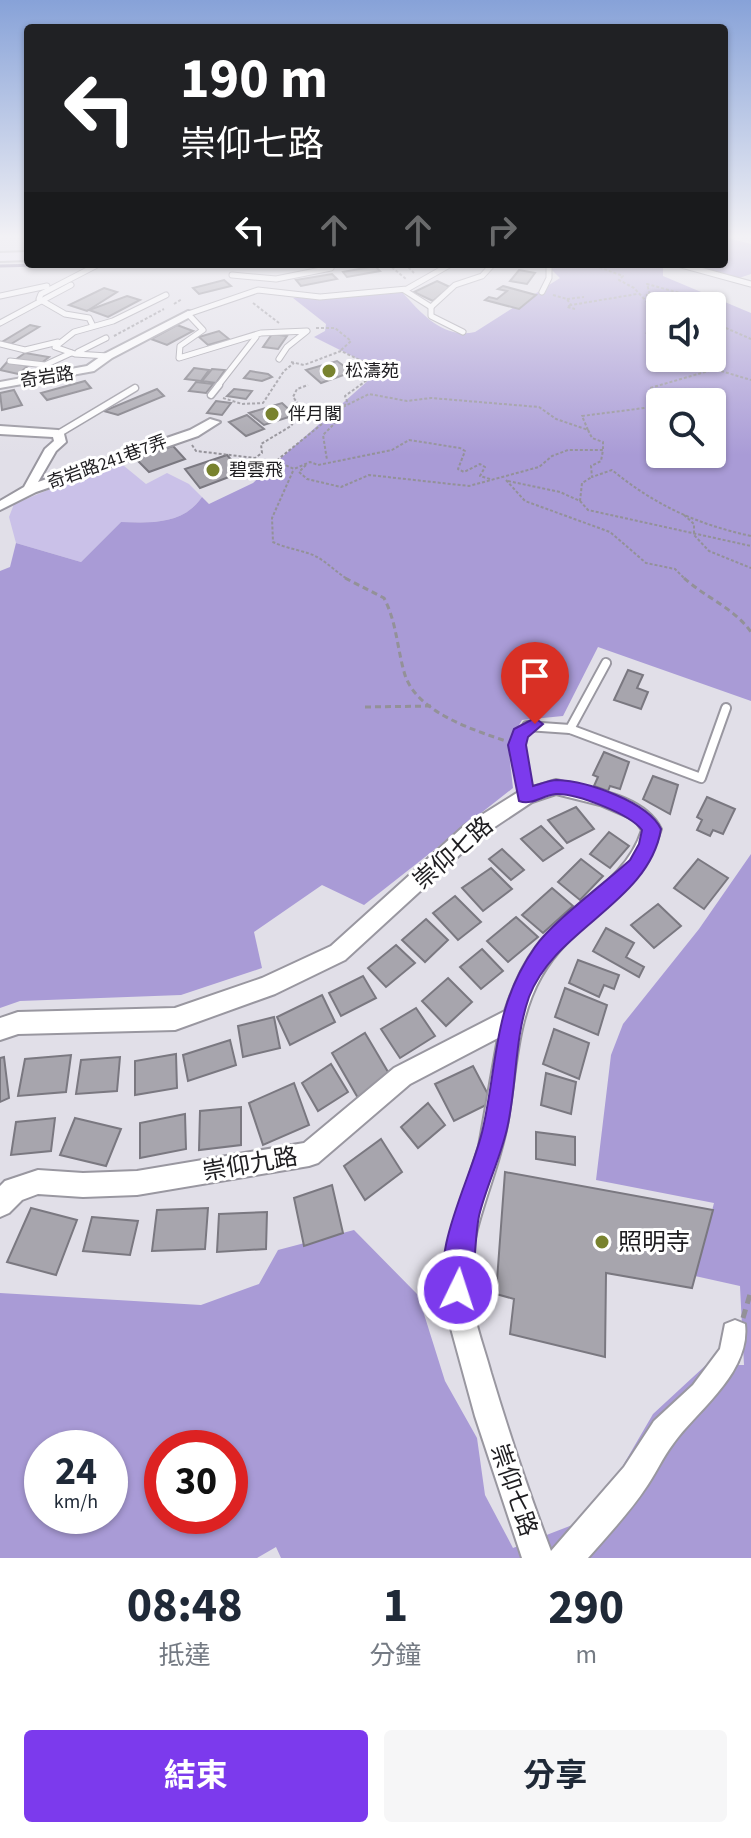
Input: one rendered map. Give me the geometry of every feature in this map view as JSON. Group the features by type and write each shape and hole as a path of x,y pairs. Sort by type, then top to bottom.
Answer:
{"street":[{"name":"奇岩路","path":"0,385 90,369 108,356 188,314"},
{"name":"奇岩路241巷7弄","path":"0,506 31,489 184,433 194,433 214,422"},
{"path":"0,430 58,434 60,442 51,449 31,483 31,489"},
{"name":"崇仰七路","path":"0,1029 18,1023 175,1019 267,987 338,953 471,832 526,796 556,787 603,799 642,815 652,829 649,846 637,866 544,951 519,994 502,1069 495,1128 467,1216 457,1273 459,1307 501,1458 538,1558"},
{"name":"崇仰九路","path":"0,1204 14,1190 38,1182 83,1185 137,1183 309,1154 402,1076 514,1018"},
{"path":"564,1558 574,1551 635,1478 664,1431 703,1395 733,1354 735,1334"}],"lane":[{"path":"0,323 27,310"},
{"path":"58,310 65,314 89,318 92,324"},
{"path":"0,344 25,350 58,342 92,324 110,323 137,310"},
{"name":"奇岩路","path":"188,314 199,310"},
{"path":"431,310 431,316 463,332"},
{"path":"188,314 203,330 180,346 179,358 258,335 287,329 305,330 304,335 287,347 279,359"},
{"path":"211,395 258,335"},
{"path":"10,361 45,365 106,338"},
{"path":"58,342 55,347 73,354 108,356"},
{"path":"219,344 247,346"},
{"path":"58,434 135,388"},
{"path":"570,729 606,663"},
{"path":"526,796 517,745 527,726 570,729 701,778 726,708"}],"path":[{"path":"106,338 166,310"},
{"path":"262,310 287,329"},
{"path":"279,359 304,365 340,351 351,341 339,329 329,325 305,330"},
{"path":"726,328 751,339"},
{"path":"327,460 323,435 335,423 350,390 381,370 340,351"},
{"path":"211,395 243,407 260,404 271,398 287,368 295,363"},
{"path":"592,477 591,466 601,461 603,442 592,438 582,416 652,407 654,403 650,388 705,372"},
{"path":"720,372 751,380"},
{"path":"184,433 196,451 255,458 262,453 261,444 283,432 300,416 302,409 293,397 297,389 308,385"},
{"path":"294,469 276,461 343,407 369,394 407,401 431,398 539,407 556,419 588,430"},
{"path":"490,479 480,476 485,467 480,464 464,472 458,469 465,451 457,445 409,440 392,450 327,460 318,465 309,462 294,469 272,518 273,542 292,552 316,556 329,569 384,598 402,646 405,678 419,698 461,723 517,745"},
{"path":"309,462 299,472 307,479 341,487 369,475 469,486 539,467 546,458 589,446 603,450"},
{"path":"751,536 723,530 649,500 612,470 582,483 581,506 588,510 751,546"},
{"path":"497,477 560,492 580,501"},
{"path":"506,480 525,501 610,532 646,563 675,569 701,593 739,615 751,632"},
{"path":"680,512 694,524 694,535 709,551 751,568"},
{"path":"365,707 433,706"},
{"path":"735,1334 751,1291"}],"shaded area":[{"path":"308,310 418,310 443,328 463,333 475,332 510,310 646,310 646,372 726,372 726,310 751,313 751,701 598,647 563,716 522,720 508,744 513,788 364,905 322,885 254,932 262,968 181,995 20,1001 0,1008 0,571 10,567 16,543 81,562 121,522 154,522 176,517 202,497 209,504 253,483 380,370 314,337 325,331 326,324"},
{"path":"118,461 146,484 167,473 189,484 202,497 176,517 154,522 121,522 81,562 16,543 9,517 14,504"},
{"path":"751,854 751,1558 281,1558 276,1547 257,1558 0,1558 0,1293 201,1305 259,1284 278,1250 354,1230 418,1295 445,1381 477,1438 485,1495 513,1548 593,1517 653,1414 706,1365 744,1365 740,1286 695,1276 714,1203 596,1180 611,1055 623,1024 699,929"}],"building":[{"path":"90,310 122,310 108,317"},
{"path":"30,325 39,327 11,344 2,342"},
{"path":"177,325 193,331 167,345 151,339"},
{"path":"219,331 229,339 208,345 199,337"},
{"path":"272,334 287,336 278,349 263,347"},
{"path":"25,353 49,357 39,365 15,360"},
{"name":"松濤苑","path":"337,361 352,372 321,383 306,370"},
{"path":"7,362 28,366 18,374 0,370"},
{"path":"194,368 209,370 201,381 185,379"},
{"path":"212,369 225,370 216,383 202,381"},
{"path":"250,371 272,377 262,381 244,378"},
{"path":"85,381 91,388 47,400 41,393"},
{"path":"196,382 213,384 206,393 189,391"},
{"path":"157,389 164,396 118,415 104,411"},
{"path":"234,389 252,391 246,399 227,396"},
{"path":"14,390 22,405 2,410 0,393"},
{"path":"216,401 231,403 222,415 207,413"},
{"name":"伴月閣","path":"282,403 295,415 264,425 249,413"},
{"path":"247,415 264,429 246,436 229,422"},
{"path":"173,446 185,459 149,472 135,458"},
{"name":"碧雲飛","path":"227,455 242,472 200,488 185,469"},
{"path":"628,670 643,675 637,688 648,692 641,709 614,700"},
{"path":"604,752 629,762 620,789 610,786 608,791 594,786 598,777 593,775"},
{"path":"653,776 678,785 670,814 643,799"},
{"path":"707,797 735,809 723,834 713,830 710,836 697,830 702,820 697,817"},
{"path":"576,807 594,829 567,843 548,820"},
{"path":"541,826 563,848 543,861 521,839"},
{"path":"609,832 629,846 610,868 590,854"},
{"path":"502,849 524,870 511,880 489,859"},
{"path":"581,859 603,876 580,900 558,882"},
{"path":"698,859 728,878 704,909 674,888"},
{"path":"491,868 512,889 483,911 462,888"},
{"path":"552,888 573,906 543,933 522,915"},
{"path":"455,896 481,922 458,940 433,913"},
{"path":"658,904 681,926 654,948 631,925"},
{"path":"516,917 538,937 508,962 487,941"},
{"path":"426,919 448,940 425,962 402,940"},
{"path":"606,928 634,943 626,957 644,967 639,977 593,951"},
{"path":"396,945 415,963 386,987 368,968"},
{"path":"482,949 503,971 481,989 460,967"},
{"path":"578,960 619,975 614,989 604,985 599,997 569,983"},
{"path":"363,976 376,998 341,1016 329,993"},
{"path":"448,978 472,1002 446,1026 422,1001"},
{"path":"565,988 607,1005 598,1035 555,1017"},
{"path":"322,995 335,1022 290,1045 277,1017"},
{"path":"416,1008 435,1036 400,1058 381,1029"},
{"path":"274,1017 280,1048 243,1057 238,1026"},
{"path":"554,1029 589,1043 579,1079 543,1064"},
{"path":"365,1033 391,1077 358,1098 332,1053"},
{"path":"230,1040 236,1065 188,1081 183,1055"},
{"path":"176,1054 177,1088 135,1095 135,1061"},
{"path":"71,1055 66,1092 18,1096 25,1059"},
{"path":"4,1057 9,1098 0,1102 0,1058"},
{"path":"120,1057 117,1091 76,1094 81,1060"},
{"path":"331,1064 348,1092 318,1111 302,1083"},
{"path":"473,1066 492,1102 454,1121 435,1084"},
{"path":"546,1073 576,1082 571,1114 541,1105"},
{"path":"294,1083 309,1125 263,1145 249,1103"},
{"path":"428,1103 445,1125 418,1148 401,1127"},
{"path":"241,1107 241,1145 199,1150 200,1111"},
{"path":"185,1114 186,1149 140,1158 140,1123"},
{"path":"55,1118 51,1151 11,1155 16,1122"},
{"path":"75,1118 121,1129 106,1166 60,1155"},
{"path":"536,1132 575,1137 575,1165 536,1159"},
{"path":"381,1139 402,1172 365,1200 344,1166"},
{"name":"照明寺","path":"505,1172 713,1210 692,1288 606,1273 605,1357 510,1334 514,1299 496,1294"},
{"path":"332,1185 343,1233 304,1246 294,1198"},
{"path":"31,1208 77,1220 56,1275 7,1262"},
{"path":"208,1208 205,1249 152,1251 157,1210"},
{"path":"267,1212 266,1249 217,1252 219,1214"},
{"path":"92,1217 138,1221 130,1255 83,1251"}],"place":[{"name":"松濤苑","path":"329,371"},
{"name":"伴月閣","path":"272,414"},
{"name":"碧雲飛","path":"213,470"},
{"name":"照明寺","path":"602,1242"}],"route":[{"path":"458,1290 457,1273 467,1216 495,1128 502,1069 519,994 544,951 637,866 649,846 652,829 642,815 603,799 556,787 526,796 517,745 520,734 527,726 535,724"}]}
